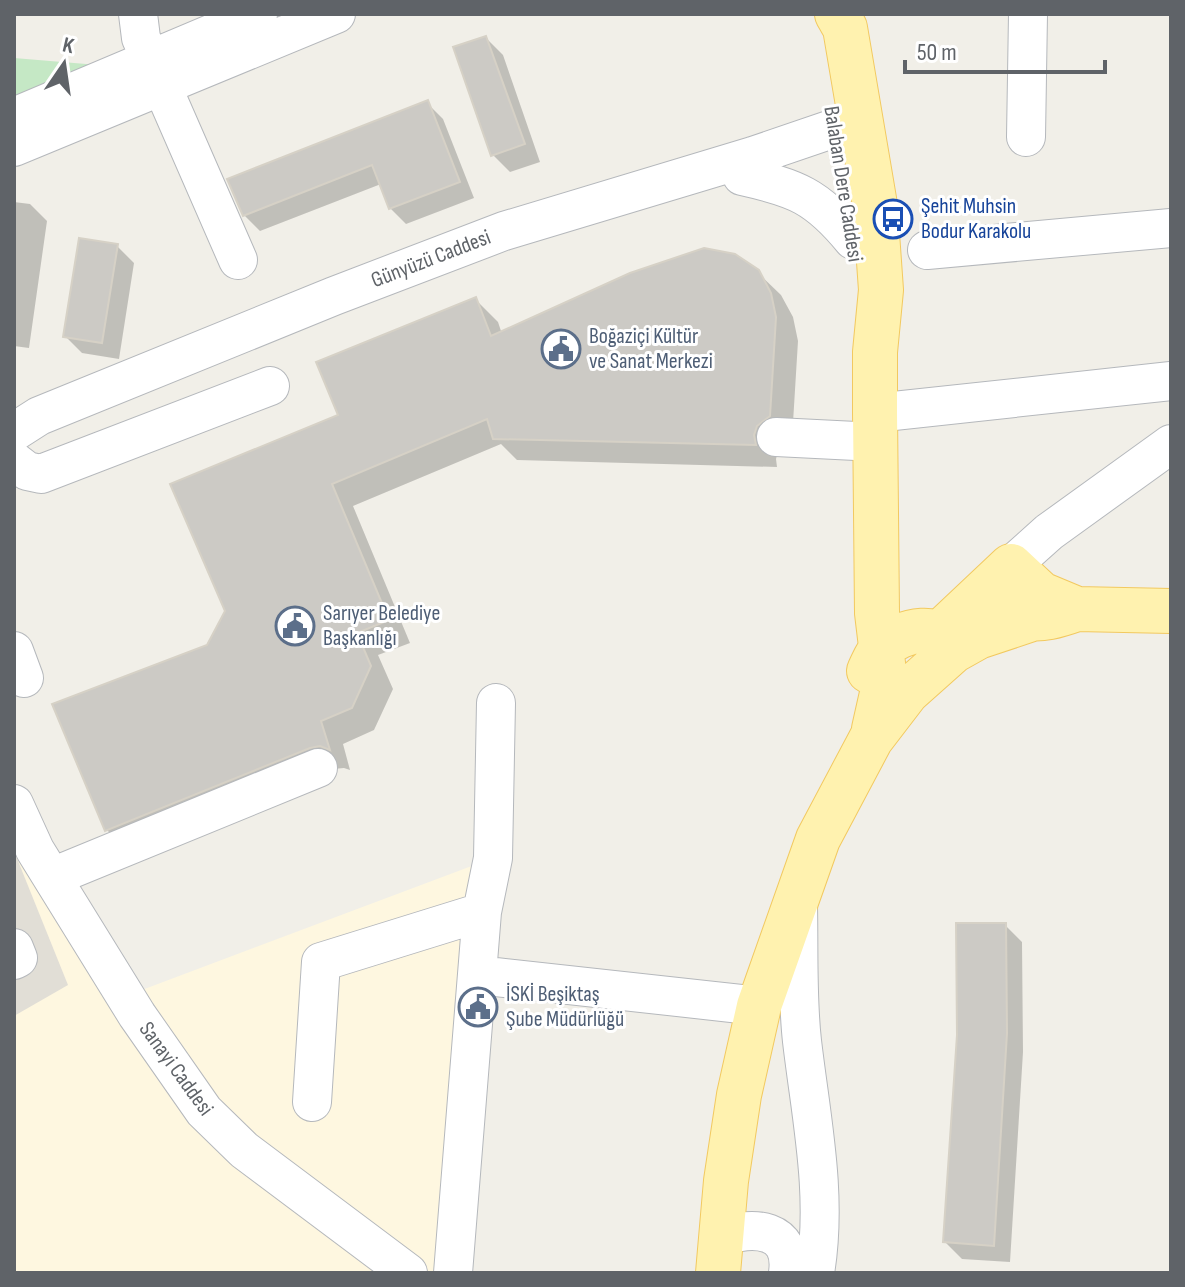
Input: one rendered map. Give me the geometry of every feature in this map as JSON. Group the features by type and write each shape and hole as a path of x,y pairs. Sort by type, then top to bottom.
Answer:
{"main road":[{"name":"Balaban Dere Caddesi","path":"820,14 818,34 875,205 881,290 875,352 875,428 877,613 885,680 871,739"},
{"name":"Balaban Dere Caddesi","path":"837,14 845,28 853,240 858,292 875,352"},
{"path":"1000,576 1077,609"},
{"path":"1000,576 1004,606 1029,620"},
{"path":"719,1255 739,1095 759,1006 818,839 871,739 1000,576"},
{"path":"941,651 1029,620 1077,609 1171,611"},
{"path":"759,1006 756,964 775,888 799,821 844,736 880,649 893,639 924,630 941,651"}],"street":[{"path":"138,14 141,38 238,260"},
{"path":"14,147 156,73 258,14"},
{"path":"14,117 336,14"},
{"path":"1026,137 1028,14"},
{"name":"Günyüzü Caddesi","path":"14,435 52,430 306,323 517,241 742,176 851,138"},
{"name":"Günyüzü Caddesi","path":"14,435 39,416 334,296 504,231 753,156 851,138"},
{"path":"742,176 804,194 834,216 853,240"},
{"path":"927,250 1171,228"},
{"path":"776,437 875,428 1171,381"},
{"path":"14,461 27,471 41,474 270,386"},
{"path":"1000,576 1049,532 1171,444"},
{"path":"453,1273 482,912 493,858 496,703"},
{"path":"52,877 318,768"},
{"name":"Sanayi Caddesi","path":"14,804 35,850 137,1015 204,1111 244,1150 408,1273"},
{"path":"798,894 801,1037 819,1165 820,1243 815,1273"},
{"path":"312,1102 321,962 482,912"},
{"path":"14,948 18,958 14,960"},
{"path":"478,975 759,1006"},
{"path":"719,1255 754,1230 772,1233 786,1248 790,1260 788,1273"}],"shaded area":[{"path":"14,845 118,999 493,858 453,1273 14,1273"},
{"path":"14,851 68,985 14,1016"}],"green space":[{"path":"14,58 110,66 14,106"}],"building":[{"path":"486,36 525,144 491,156 453,47"},
{"path":"428,100 460,182 389,209 372,165 243,216 227,179"},
{"path":"79,238 118,244 102,343 63,337"},
{"path":"704,248 735,254 759,270 771,293 776,317 770,416 757,426 754,435 756,445 493,439 487,419 332,484 389,620 357,633 371,666 352,708 321,721 330,750 320,746 310,748 105,831 52,704 207,645 225,611 170,484 338,415 316,362 476,297 491,336 630,273"},
{"path":"956,923 1006,923 1007,1033 994,1246 943,1242 957,1035"}],"place":[{"name":"Şehit Muhsin Bodur Karakolu","path":"893,219"},
{"name":"Boğaziçi Kültür ve Sanat Merkezi","path":"561,349"},
{"name":"Sarıyer Belediye Başkanlığı","path":"295,626"},
{"name":"İSKİ Beşiktaş Şube Müdürlüğü","path":"478,1007"}]}
